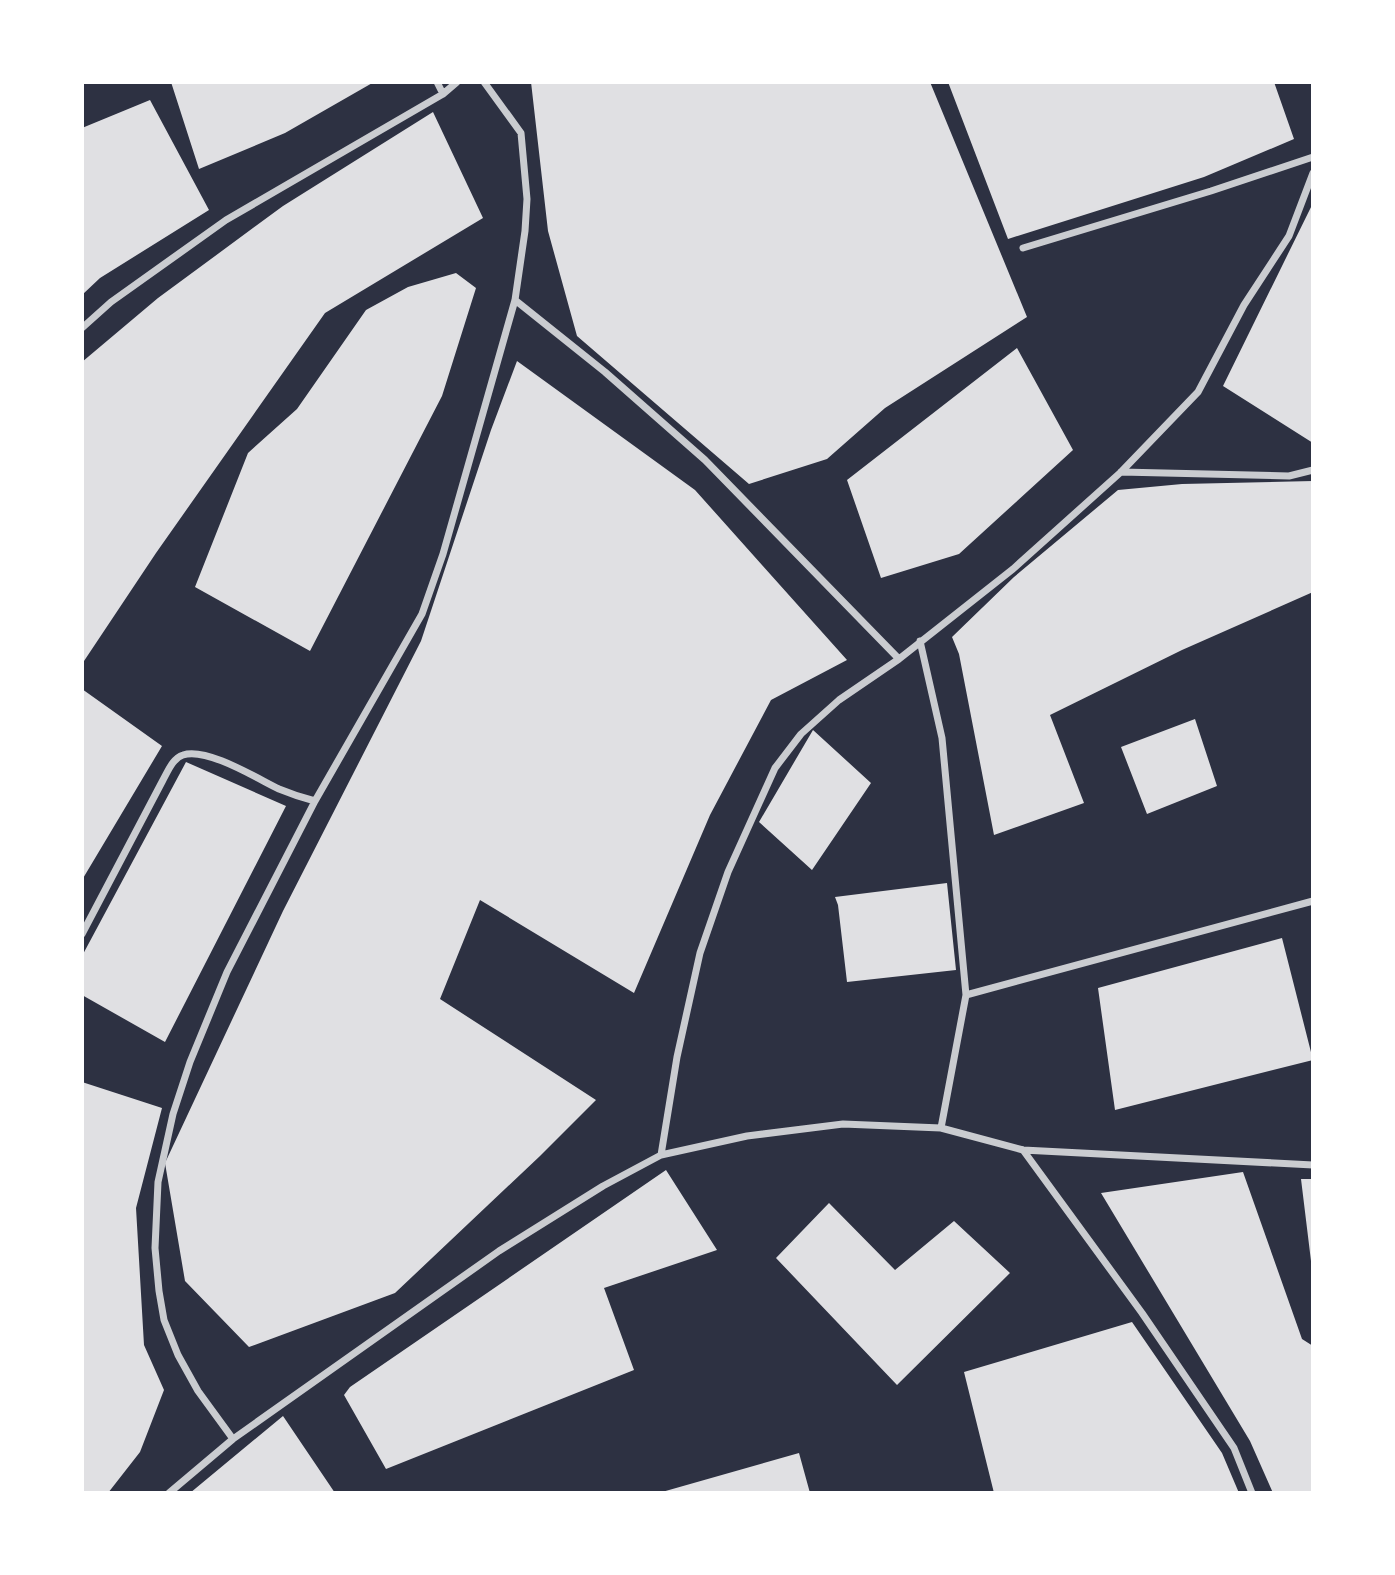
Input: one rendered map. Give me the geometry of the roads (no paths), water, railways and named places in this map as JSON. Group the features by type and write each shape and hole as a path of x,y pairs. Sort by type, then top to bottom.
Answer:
{"street":[{"path":"437,82 443,94"},
{"path":"82,328 111,302 226,220 443,94 457,82"},
{"path":"233,1439 198,1391 178,1355 164,1320 155,1248 158,1182 173,1114 190,1062 226,972 315,801 422,614 443,554 515,300 525,231 527,199 521,133 484,82"},
{"path":"1023,248 1212,191 1313,157"},
{"path":"661,1155 677,1057 700,953 728,872 775,768 801,734 839,700 899,659 1013,569 1121,472 1198,391 1244,305 1289,236 1313,173"},
{"path":"515,300 605,372 705,460 899,659"},
{"path":"1121,472 1289,476 1313,470"},
{"path":"920,642 942,738 966,995 941,1128"},
{"path":"82,934 163,780 171,766 182,755 193,754 222,761 279,789 315,801"},
{"path":"966,995 1313,901"},
{"path":"169,1493 233,1439 499,1251 603,1186 661,1155 747,1136 843,1124 941,1128 1023,1150 1313,1165"},
{"path":"1023,1150 1142,1313 1234,1448 1252,1493"}]}
